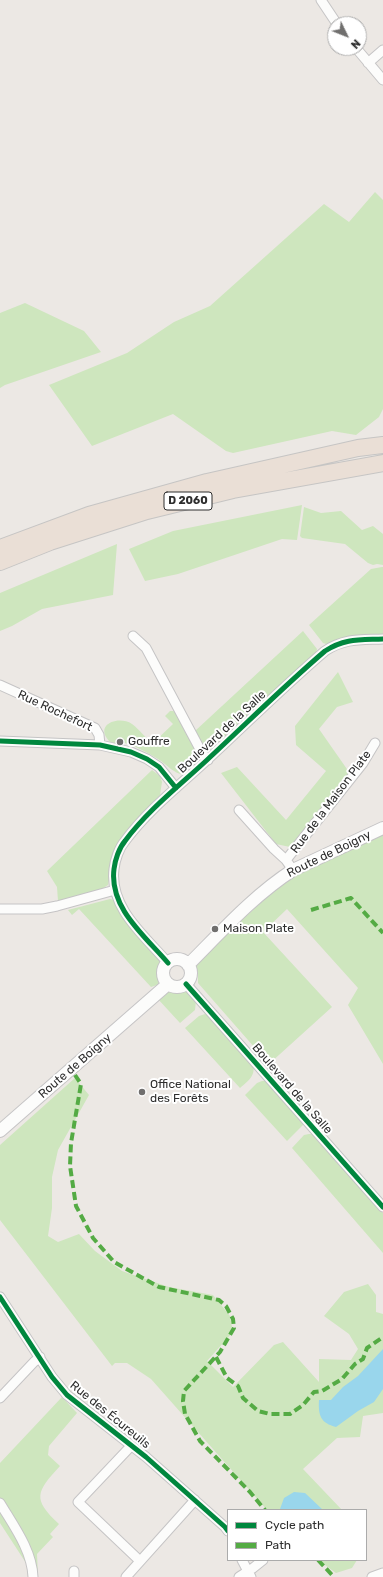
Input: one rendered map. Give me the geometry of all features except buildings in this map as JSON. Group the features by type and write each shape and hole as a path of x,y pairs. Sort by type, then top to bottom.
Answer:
{"highway":[{"path":"258,471 358,448 383,444"},
{"name":"D 2060","path":"0,548 89,516 207,482 258,471 383,452"},
{"name":"D 2060","path":"0,562 50,542 147,511 233,490 383,462"},
{"path":"291,479 336,477 383,471"}],"street":[{"path":"322,0 332,16"},
{"path":"368,63 383,50"},
{"path":"362,56 383,80"},
{"path":"133,636 146,648 202,753 208,760"},
{"name":"Boulevard de la Salle","path":"168,963 120,906 115,890 114,869 123,842 137,826 176,788 324,651 334,645 346,641 383,639"},
{"name":"Rue Rochefort","path":"0,685 95,728 99,735 100,745"},
{"path":"0,741 100,745 131,752 159,767 176,788"},
{"name":"Rue de la Maison Plate","path":"290,865 363,763 375,743"},
{"path":"239,810 290,865"},
{"name":"Route de Boigny","path":"188,964 290,865 383,828"},
{"path":"0,909 42,909 115,890"},
{"path":"176,959 185,961 188,964 191,977 186,984 176,987 168,984 163,974 168,963 176,959"},
{"name":"Route de Boigny","path":"0,1131 168,984"},
{"name":"Boulevard de la Salle","path":"186,984 383,1207"},
{"name":"Rue des Écureuils","path":"0,1297 67,1395 131,1446 225,1526 227,1529"},
{"path":"0,1398 40,1357"},
{"path":"131,1446 78,1502 140,1561"},
{"path":"128,1576 195,1500"},
{"path":"0,1503 24,1544 32,1566 33,1577"},
{"path":"242,1561 249,1574"},
{"path":"239,1577 249,1574 253,1568 262,1561"},
{"path":"372,1577 383,1572"}],"green space":[{"path":"375,192 383,200 383,409 379,417 356,435 332,431 233,453 226,451 173,414 92,446 49,385 127,353 174,322 210,306 324,204 349,222"},
{"path":"25,303 84,331 101,352 0,388 0,313"},
{"path":"302,505 297,540 282,539 178,574 145,581 129,549 173,531"},
{"path":"304,507 321,513 341,511 362,530 373,526 383,534 383,565 373,565 368,563 345,544 302,538 300,536"},
{"path":"117,544 113,595 42,609 0,631 0,593"},
{"path":"383,567 383,635 349,637 326,644 323,643 309,625 371,569"},
{"path":"303,631 317,649 316,653 212,751 207,752 203,749 195,731"},
{"path":"338,672 353,702 337,707 319,729 349,772 290,847 276,844 221,773 237,767 286,820 326,771 296,745 295,726"},
{"path":"170,711 175,712 200,759 199,762 183,775 174,771 161,761 140,749 118,741 117,744 110,742 105,736 104,731 109,723 114,721 126,721 135,726 152,744 173,724 165,716"},
{"path":"152,770 160,776 162,782 160,795 135,821 116,849 108,885 102,889 58,901 57,887 47,871"},
{"path":"383,833 383,1064 348,1005 358,988 287,909 263,932 332,1007 269,1064 198,983 198,974 195,964 295,873"},
{"path":"110,899 114,900 160,960 162,973 157,985 151,987 79,909 72,915 68,910"},
{"path":"170,989 188,993 196,1001 195,1010 180,1023 157,998"},
{"path":"205,1014 210,1016 253,1064 254,1068 252,1075 240,1088 185,1028 199,1016"},
{"path":"75,1078 89,1095 58,1150 52,1177 52,1208 48,1236 58,1242 79,1234 95,1251 122,1271 169,1287 213,1295 230,1316 233,1332 207,1361 233,1387 274,1345 283,1342 319,1382 319,1359 351,1360 358,1349 349,1334 324,1316 344,1292 368,1284 376,1295 376,1312 383,1314 383,1413 363,1416 360,1437 337,1438 303,1469 341,1509 266,1509 151,1379 127,1363 115,1363 112,1366 0,1220 0,1145"},
{"path":"266,1081 271,1085 303,1121 303,1125 287,1141 245,1095 257,1083"},
{"path":"314,1134 383,1213 383,1253 292,1148 304,1135"},
{"path":"62,1397 77,1413 49,1446 48,1455 60,1466 46,1483 40,1495 44,1508 59,1524 50,1534 53,1537 37,1554 38,1577 30,1577 26,1563 0,1523 0,1463"},
{"path":"319,1561 356,1561 352,1568 336,1573"}],"water":[{"path":"383,1349 383,1389 374,1402 358,1411 336,1427 324,1421 320,1415 319,1400 331,1400 343,1387 358,1376"},
{"path":"294,1492 305,1493 322,1509 280,1509 284,1498"}],"marked path":[{"path":"311,910 351,898 383,933"},
{"path":"75,1075 81,1084 71,1143 70,1166 76,1206 93,1238 114,1262 159,1287 219,1300 226,1306 233,1319 234,1328 220,1352 184,1391 183,1401 185,1414 200,1441 250,1492 264,1509"},
{"path":"216,1357 227,1378 238,1386 243,1398 258,1411 270,1414 290,1414 303,1405 314,1392 322,1391 342,1379 355,1364 363,1359 367,1348 383,1337"},
{"path":"319,1561 334,1577"}],"cycle path":[{"path":"168,963 139,932 123,909 117,896 114,883 114,869 121,847 134,830 164,799 325,651 346,642 383,639"},
{"path":"0,741 100,745 131,752 147,759 159,767 176,788"},
{"path":"186,984 383,1207"},
{"path":"0,1297 52,1377 67,1395 146,1457 227,1530"}],"place":[{"name":"Gouffre","path":"120,742"},
{"name":"Maison Plate","path":"215,929"},
{"name":"Office National des Forêts","path":"142,1092"}]}
